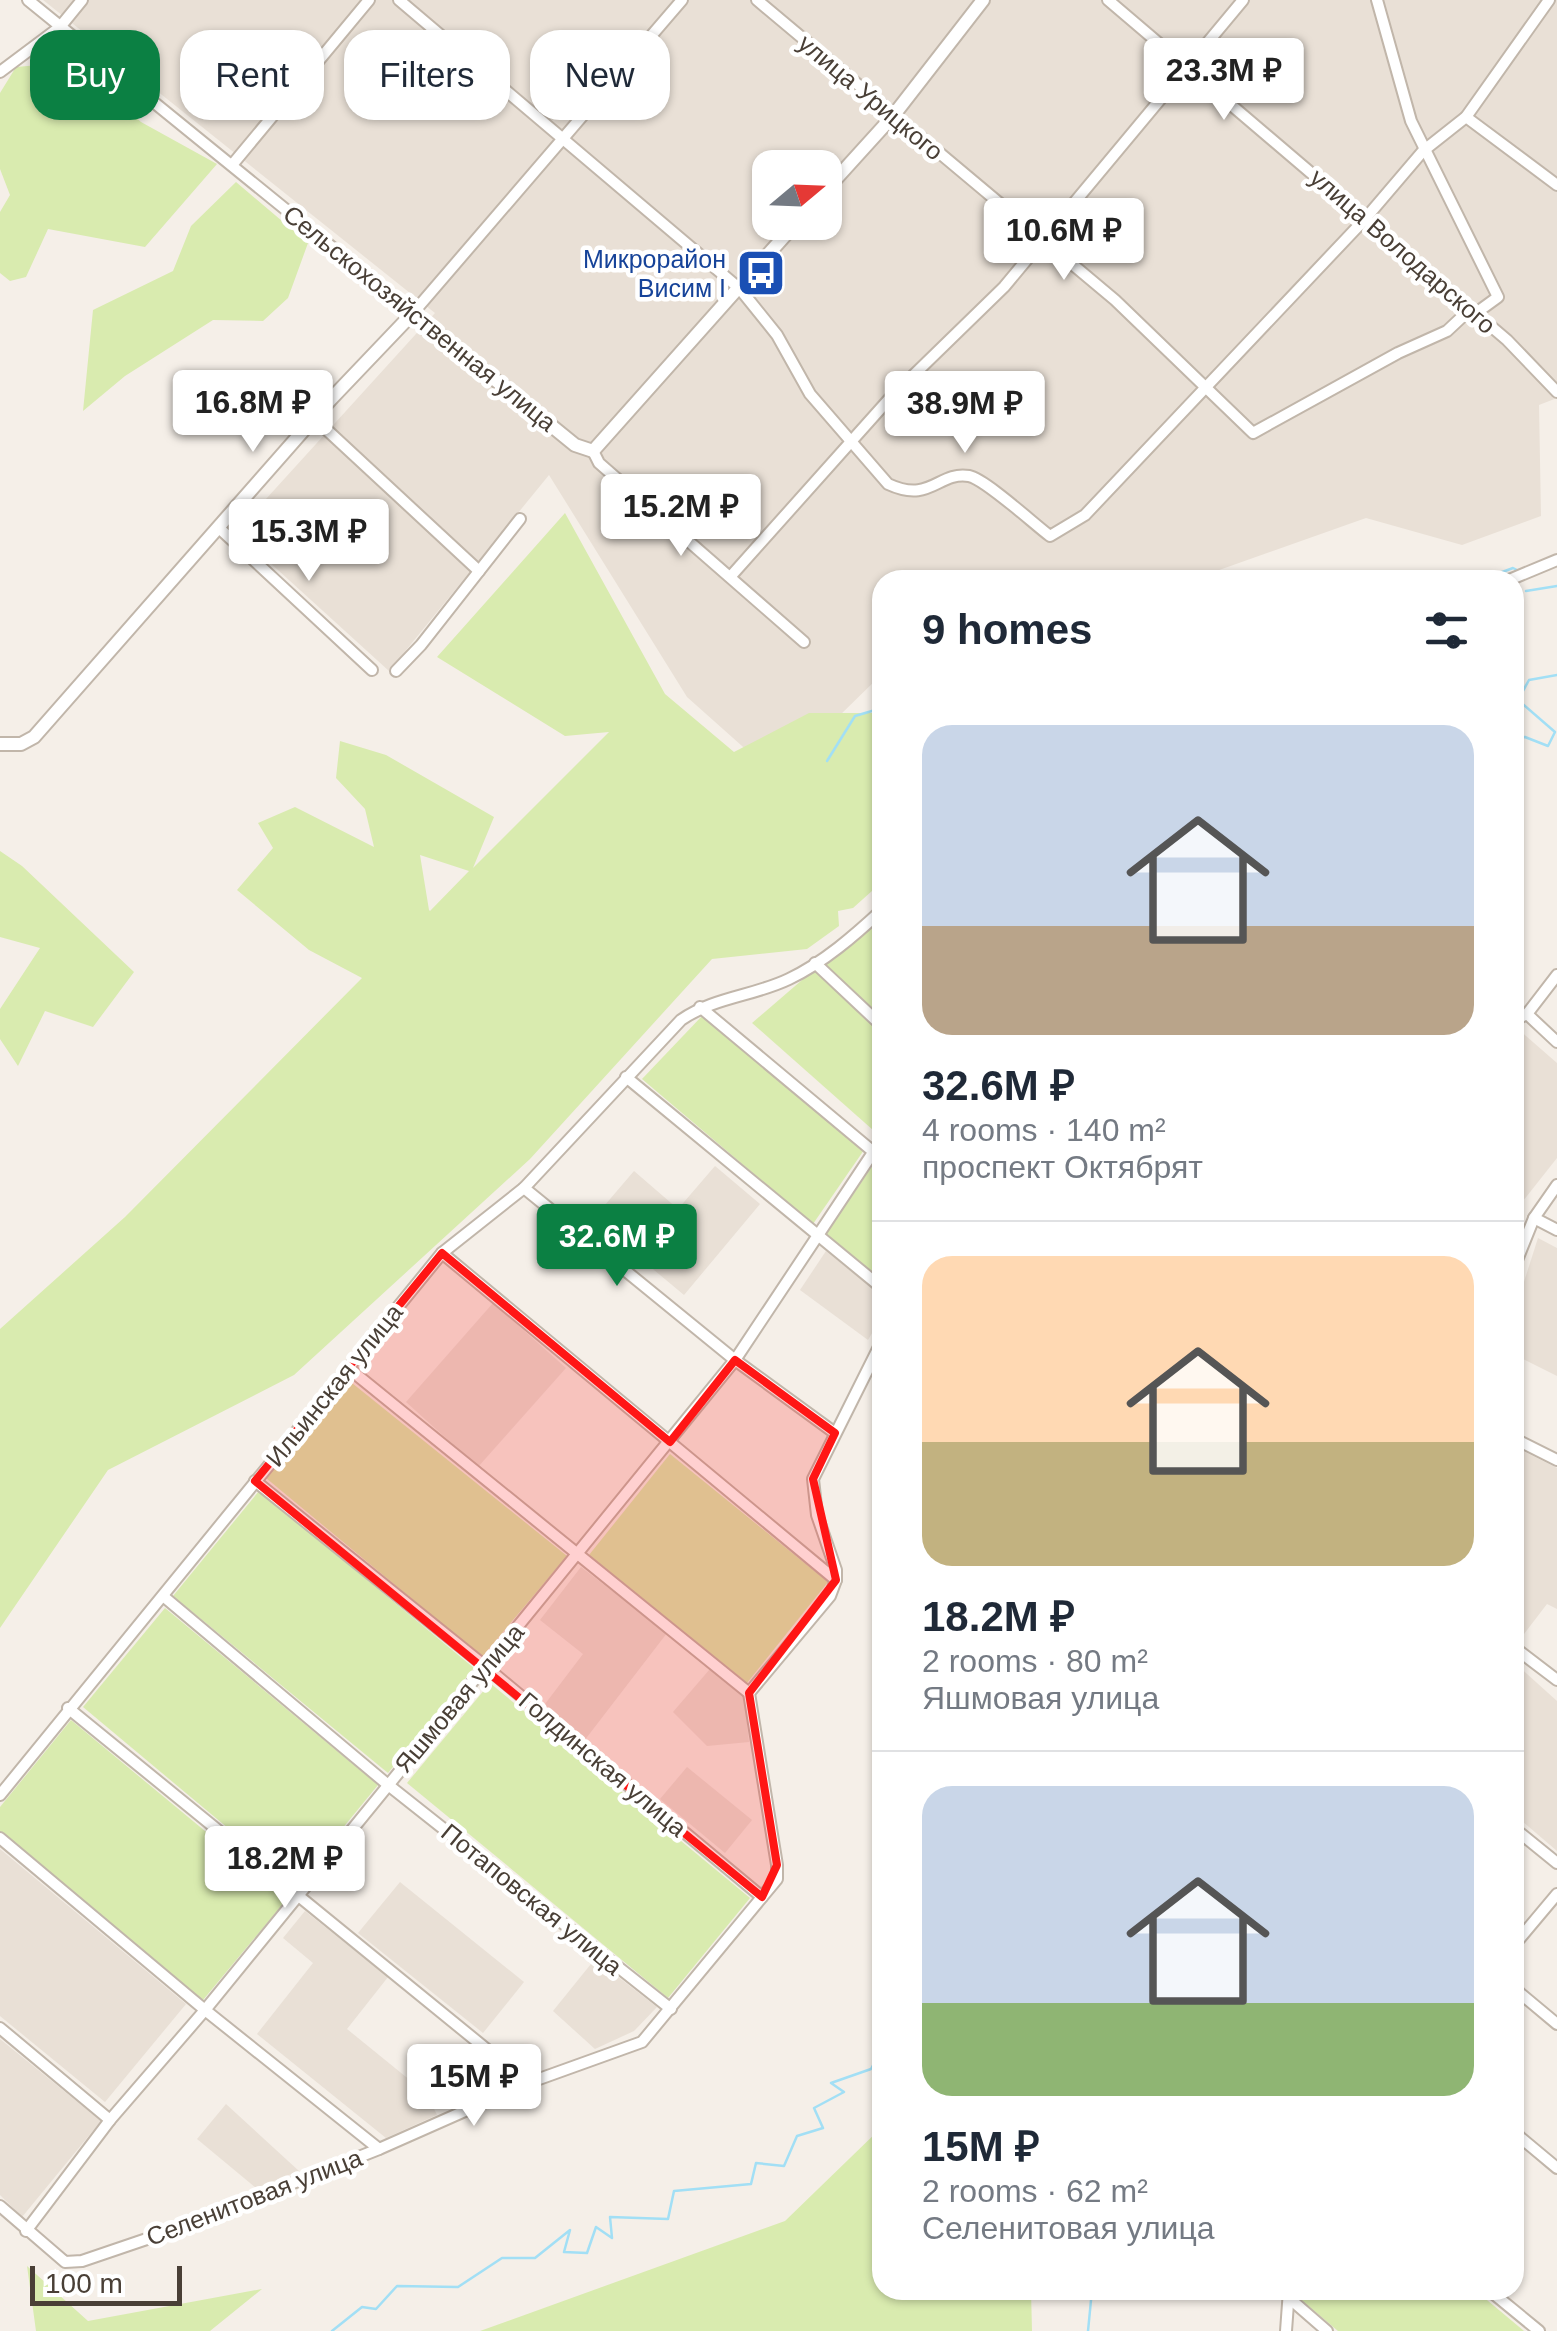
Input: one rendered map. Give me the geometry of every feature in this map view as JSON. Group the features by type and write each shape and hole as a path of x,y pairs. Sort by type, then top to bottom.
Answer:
{"street":[{"name":"Сельскохозяйственная улица","path":"28,0 576,446 593,451 598,463 804,642"},
{"path":"0,72 60,27 82,0"},
{"path":"232,165 369,0"},
{"path":"400,0 740,288 777,335 810,394 888,484 905,492 930,490 957,476 974,476 1050,536 1086,515 1365,219 1423,150 1466,117 1549,0"},
{"path":"0,744 21,744 34,737 314,418 414,313 682,0"},
{"name":"улица Урицкого","path":"757,0 1116,300 1253,433 1398,352 1447,331 1472,310"},
{"path":"842,172 893,116 983,0"},
{"name":"улица Володарского","path":"1108,0 1472,310 1556,393"},
{"path":"731,576 890,398 1004,287 1242,0"},
{"path":"1377,0 1410,122 1498,296 1472,310"},
{"path":"1466,117 1557,185"},
{"path":"593,451 781,240"},
{"path":"314,418 479,571"},
{"path":"396,671 520,519"},
{"path":"218,527 372,670"},
{"path":"1524,574 1557,560"},
{"path":"700,1007 788,980 815,964 872,918"},
{"path":"815,964 872,1017"},
{"path":"1524,1016 1557,975"},
{"path":"700,1007 872,1150"},
{"name":"Ильинская улица","path":"0,1794 442,1253 524,1188 681,1020 700,1007"},
{"path":"1527,1014 1557,1042"},
{"path":"626,1077 872,1280"},
{"name":"Яшмовая улица","path":"26,2231 110,2120 205,2010 735,1360 872,1150"},
{"path":"1524,1243 1534,1218 1557,1185"},
{"path":"524,1188 735,1360 835,1433"},
{"path":"1534,1218 1557,1230"},
{"path":"442,1253 836,1580"},
{"path":"347,1367 750,1693 830,1596 836,1580 817,1516 813,1479 872,1361"},
{"path":"1524,1444 1557,1460"},
{"name":"Голдинская улица","path":"255,1481 762,1897"},
{"name":"Потаповская улица","path":"163,1596 388,1784 671,2009"},
{"path":"1524,1655 1553,1676 1557,1662"},
{"name":"Селенитовая улица","path":"26,2231 65,2262 82,2261 182,2227 379,2150 528,2082 642,2042 776,1880 778,1865 750,1693"},
{"path":"68,1708 528,2082"},
{"path":"1524,1836 1557,1863"},
{"path":"0,1838 379,2150"},
{"path":"1524,1933 1557,1894"},
{"path":"1524,1996 1557,2024"},
{"path":"0,2028 110,2120"},
{"path":"1524,2140 1557,2168"},
{"path":"0,2206 26,2231"},
{"path":"1286,2331 1289,2300"},
{"path":"1295,2300 1327,2331"},
{"path":"1501,2300 1539,2331"}],"highlighted area":[{"path":"442,1253 670,1442 735,1360 835,1433 813,1479 836,1580 749,1693 777,1865 762,1897 255,1481"}],"shaded area":[{"path":"43,0 1557,0 1557,398 1539,405 1541,516 1462,545 1366,518 1219,570 872,570 872,684 791,763 751,754 687,697 549,475 389,671 236,532 435,313 193,120 324,120 324,30 180,30 180,109 160,93 160,30 81,30"},
{"path":"1524,1034 1557,1063 1557,1158 1524,1200"},
{"path":"715,1166 760,1204 684,1295 593,1219 634,1171 678,1209"},
{"path":"1538,1238 1557,1248 1557,1376 1524,1360 1524,1282"},
{"path":"826,1251 872,1288 872,1333 868,1340 800,1290"},
{"path":"493,1303 566,1368 478,1467 406,1402"},
{"path":"1524,1452 1557,1468 1557,1609 1547,1604 1524,1634"},
{"path":"581,1567 667,1633 584,1741 542,1708 583,1654 540,1620"},
{"path":"710,1669 744,1696 749,1742 707,1746 673,1712"},
{"path":"1524,1671 1557,1701 1557,1851 1524,1823"},
{"path":"687,1767 752,1820 725,1853 660,1799"},
{"path":"0,1849 186,2004 105,2102 0,2016"},
{"path":"400,1882 524,1982 483,2033 358,1933"},
{"path":"305,1911 388,1977 347,2029 427,2094 437,2115 386,2138 257,2034 313,1963 283,1938"},
{"path":"595,1959 657,2007 634,2031 595,2049 553,2011"},
{"path":"0,2039 101,2121 22,2217 0,2195"},
{"path":"226,2104 299,2171 256,2188 197,2139"}],"green space":[{"path":"30,66 30,120 139,120 217,164 145,247 48,229 26,277 10,281 0,273 0,212 10,195 0,169 0,93 16,67"},
{"path":"236,182 308,243 288,298 263,321 213,320 125,376 83,411 93,310 173,271 191,226"},
{"path":"565,513 665,694 734,752 809,713 872,713 872,891 853,908 838,911 839,926 807,949 712,959 530,1159 294,1375 108,1470 0,1628 0,1329 125,1217 362,978 309,950 237,890 273,848 258,823 295,807 374,847 365,809 336,778 340,741 386,755 494,817 473,868 609,732 565,736 437,657","holes":["420,855 469,871 429,910"]},
{"path":"0,851 22,866 134,972 93,1027 45,1011 18,1066 0,1039 0,1009 40,948 0,937"},
{"path":"872,920 872,1129 752,1023"},
{"path":"702,1016 864,1150 813,1224 642,1079"},
{"path":"872,1166 872,1273 826,1234"},
{"path":"347,1379 567,1556 482,1657 266,1478"},
{"path":"670,1454 828,1582 747,1683 589,1555"},
{"path":"259,1491 474,1668 388,1773 173,1596"},
{"path":"165,1608 378,1785 296,1885 83,1707"},
{"path":"490,1683 750,1898 668,1998 407,1783"},
{"path":"71,1720 287,1899 203,2000 0,1832 0,1807"},
{"path":"872,2137 872,2300 1031,2300 1032,2331 480,2331 785,2221"},
{"path":"27,2266 88,2321 262,2289 210,2331 36,2331"},
{"path":"1301,2300 1487,2300 1524,2331 1338,2331"}],"waterway":[{"path":"1508,570 1517,570"},
{"path":"1526,591 1557,586"},
{"path":"1524,689 1529,680 1557,675"},
{"path":"1524,705 1555,732 1548,746 1524,737"},
{"path":"827,761 855,716 872,711"},
{"path":"332,2331 362,2307 376,2309 397,2286 458,2287 502,2258 535,2258 570,2230 564,2252 587,2253 596,2227 612,2238 610,2217 668,2219 674,2191 751,2184 756,2163 784,2166 797,2136 823,2128 814,2108 844,2092 831,2083 872,2067"},
{"path":"1088,2331 1091,2300"}],"place":[{"name":"Микрорайон Висим I","path":"761,273"}]}
